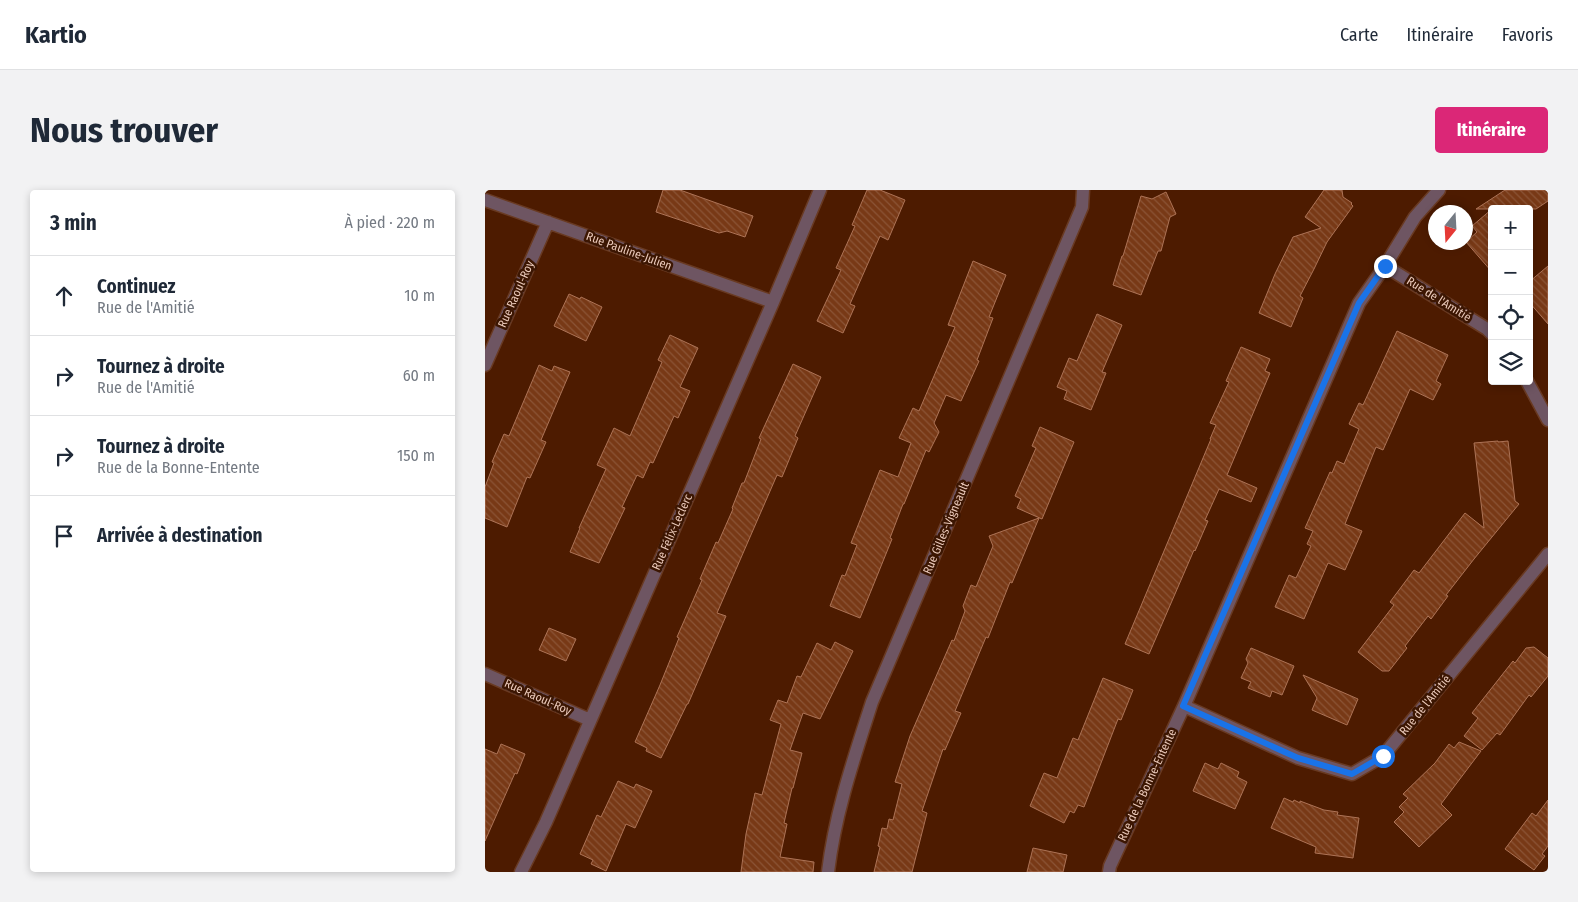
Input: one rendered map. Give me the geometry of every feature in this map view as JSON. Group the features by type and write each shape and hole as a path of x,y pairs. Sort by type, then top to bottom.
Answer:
{"street":[{"name":"Rue Félix-Leclerc","path":"521,872 546,822 820,190"},
{"name":"Rue Gilles-Vigneault","path":"828,872 831,841 846,784 872,702 1082,207 1083,190"},
{"name":"Rue de la Bonne-Entente","path":"1109,872 1359,303 1385,266 1415,217 1439,190"},
{"name":"Rue Pauline-Julien","path":"485,200 773,302"},
{"name":"Rue Raoul-Roy","path":"485,365 548,222"},
{"name":"Rue de l'Amitié","path":"1385,266 1488,330"},
{"path":"1529,385 1548,420"},
{"name":"Rue de l'Amitié","path":"1183,706 1298,758 1352,774 1383,756 1548,554"},
{"name":"Rue Raoul-Roy","path":"485,674 590,720"}],"building":[{"path":"663,190 680,190 753,216 745,237 727,231 719,233 656,212"},
{"path":"867,190 880,190 905,200 888,240 880,236 850,304 855,306 843,333 817,321 841,270 836,268 855,226 852,225"},
{"path":"1324,190 1342,190 1343,197 1352,203 1353,206 1327,242 1300,296 1303,298 1291,327 1259,313 1293,237 1321,228 1305,217"},
{"path":"1505,190 1548,190 1548,201 1536,209 1533,209 1533,205 1488,205 1488,209 1476,209"},
{"path":"1166,192 1176,214 1170,217 1161,251 1158,251 1141,295 1113,285 1141,196 1152,199"},
{"path":"1488,212 1488,267 1473,250 1473,236 1477,232 1473,225"},
{"path":"973,261 1006,275 989,317 993,318 977,360 979,361 961,401 946,395 934,423 939,432 929,452 926,450 903,504 890,538 892,539 860,618 830,606 842,575 845,576 857,545 851,543 880,470 898,477 911,443 899,438 913,408 919,411 955,327 948,325"},
{"path":"1548,266 1548,324 1533,307 1533,279"},
{"path":"569,294 580,299 581,297 602,307 586,341 554,326"},
{"path":"1097,314 1122,325 1102,372 1106,373 1091,410 1064,399 1067,391 1057,387 1069,358 1077,361"},
{"path":"1397,331 1448,355 1436,381 1441,384 1433,400 1410,389 1383,450 1376,447 1345,524 1362,531 1345,570 1328,563 1304,619 1275,607 1289,575 1296,578 1311,546 1307,544 1313,531 1305,528 1330,472 1332,473 1337,461 1344,464 1359,429 1349,424 1359,403 1363,405"},
{"path":"670,335 698,348 680,387 690,391 678,418 674,416 653,463 650,462 643,478 637,475 622,507 625,508 599,563 570,552 606,469 597,465 614,428 630,436 662,362 658,360"},
{"path":"1241,347 1270,359 1265,371 1270,373 1227,475 1257,488 1251,502 1219,489 1205,520 1208,521 1149,654 1125,644 1211,439 1216,425 1210,423 1229,382 1226,381"},
{"path":"793,364 821,377 795,436 798,438 782,477 777,475 717,613 726,616 688,704 661,758 646,751 647,748 635,742 679,638 677,637 702,580 700,579 733,509 761,439 759,438"},
{"path":"539,365 552,371 554,366 570,372 541,440 546,442 530,478 527,477 507,527 485,518 485,487 494,463 492,462 504,434 509,436"},
{"path":"1040,427 1074,442 1042,519 1017,508 1021,499 1015,496 1036,448 1032,446"},
{"path":"1508,441 1515,501 1519,504 1446,595 1448,596 1431,619 1428,616 1389,671 1382,671 1358,652 1394,605 1390,602 1414,570 1419,573 1465,513 1484,528 1474,443"},
{"path":"1039,518 955,711 961,713 945,750 943,749 922,811 927,813 912,872 874,872 882,828 887,829 889,819 893,820 902,784 895,782 910,736 952,640 954,641 965,611 963,606 971,585 976,587 993,546 989,536"},
{"path":"549,628 576,639 566,661 539,650"},
{"path":"835,642 853,651 820,719 803,713 790,750 802,753 784,823 787,824 780,857 814,862 813,872 741,872 746,834 755,793 762,795 781,724 770,720 778,700 787,703 797,676 801,677 817,643 831,650"},
{"path":"1534,647 1548,658 1548,676 1531,697 1529,695 1500,735 1497,733 1482,750 1464,736 1478,718 1472,713 1513,661 1515,663 1526,648"},
{"path":"1251,648 1294,666 1282,695 1272,691 1270,697 1248,688 1251,682 1241,678 1248,663 1246,659"},
{"path":"1303,675 1358,699 1347,725 1312,710 1317,698"},
{"path":"1103,678 1133,690 1121,720 1118,719 1084,807 1078,805 1074,813 1070,811 1064,823 1030,806 1044,773 1057,778 1073,738 1078,740"},
{"path":"1459,742 1481,751 1441,804 1452,815 1419,847 1394,822 1404,812 1399,807 1408,798 1403,794 1435,763 1449,744 1454,748"},
{"path":"501,744 525,754 485,841 485,749 497,754"},
{"path":"1205,763 1218,769 1221,763 1239,772 1237,777 1247,782 1235,809 1193,791"},
{"path":"618,781 634,788 636,784 652,791 635,828 626,824 606,871 591,864 593,860 580,854 597,815 601,817"},
{"path":"1284,798 1293,802 1294,800 1300,803 1300,801 1324,810 1338,812 1337,815 1359,818 1353,858 1315,853 1316,847 1271,828"},
{"path":"1548,800 1548,846 1542,854 1545,856 1534,870 1505,849 1532,813 1536,816"},
{"path":"1033,848 1067,855 1063,872 1027,872"}],"route":[{"path":"1383,756 1352,774 1298,758 1183,706 1359,303 1385,266"}]}
